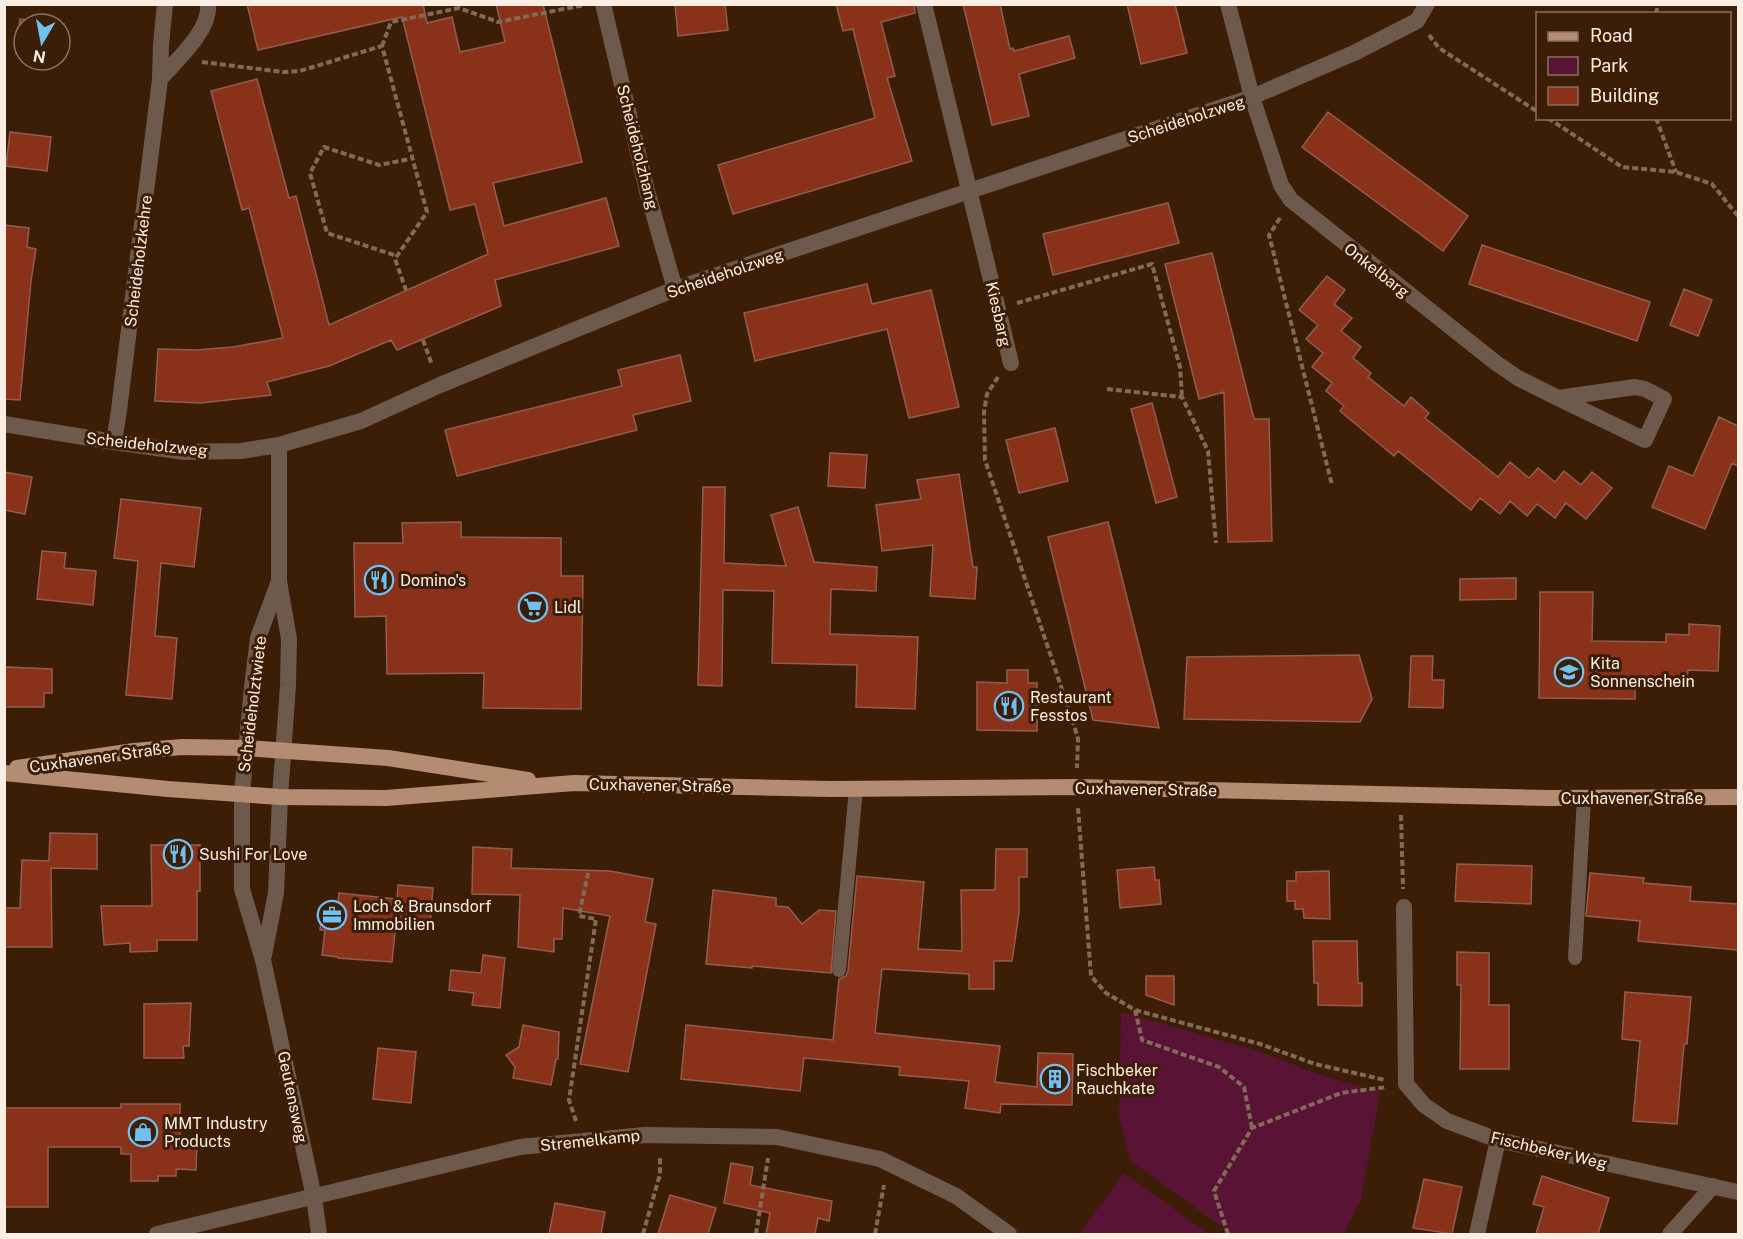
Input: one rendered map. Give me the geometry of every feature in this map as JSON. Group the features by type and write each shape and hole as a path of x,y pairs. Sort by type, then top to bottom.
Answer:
{"main road":[{"name":"Cuxhavener Straße","path":"4,772 172,747 245,748 388,758 554,784"},
{"name":"Cuxhavener Straße","path":"4,772 168,789 280,797 386,798 554,784 856,789 1077,787 1584,798 1738,797"}],"street":[{"name":"Scheideholzkehre","path":"114,442 160,79 165,4"},
{"path":"160,79 206,23 209,12 208,4"},
{"name":"Scheideholzhang","path":"603,4 647,191 675,289"},
{"name":"Kiesbarg","path":"924,4 1011,363"},
{"name":"Onkelbarg","path":"1228,4 1252,97 1281,184 1291,200 1488,357 1518,378 1558,398 1645,440 1664,399 1645,389 1635,387 1558,398"},
{"path":"1417,21 1427,4"},
{"name":"Scheideholzweg","path":"4,424 185,452 241,451 279,445 361,421 675,289 1252,97 1354,53 1417,21"},
{"name":"Scheideholztwiete","path":"279,445 279,581 289,639 280,797"},
{"name":"Scheideholztwiete","path":"242,794 258,638 279,581"},
{"name":"Geutensweg","path":"242,794 242,889 263,960 320,1234"},
{"name":"Geutensweg","path":"263,960 276,893 280,797"},
{"path":"1404,908 1406,1084"},
{"name":"Fischbeker Weg","path":"1406,1084 1424,1105 1447,1121 1498,1140 1738,1192"},
{"name":"Stremelkamp","path":"157,1234 520,1147 660,1135 772,1136 880,1159 956,1197 1009,1234"},
{"path":"1477,1234 1498,1140"},
{"path":"1670,1234 1713,1186"}],"lane":[{"path":"838,970 856,789"},
{"path":"1575,958 1584,798"}],"path":[{"path":"406,290 395,259 427,212 382,46 391,22 459,6 498,22 585,4"},
{"path":"1417,21 1439,48 1536,111"},
{"path":"181,55 202,62 283,72 300,71 382,46"},
{"path":"1551,120 1622,167 1676,171 1712,184 1738,216"},
{"path":"1657,120 1676,171"},
{"path":"394,255 327,233 310,173 324,147 379,165 410,159"},
{"path":"1291,200 1269,235 1332,485"},
{"path":"999,308 1152,264 1180,367 1182,397 1208,451 1216,543"},
{"path":"423,339 440,386"},
{"name":"Kiesbarg","path":"1011,363 987,394 983,420 985,460 1078,740 1079,835 1091,976 1106,993 1135,1010 1260,1044 1315,1064 1406,1084"},
{"path":"1107,389 1182,397"},
{"path":"1400,795 1404,908"},
{"path":"583,1141 569,1100 596,919 579,916 588,873"},
{"path":"1135,1010 1142,1041 1219,1067 1244,1087 1252,1128"},
{"path":"1228,1234 1214,1191 1252,1128 1341,1094 1406,1084"},
{"path":"643,1234 660,1174 660,1135"},
{"path":"756,1234 772,1136"},
{"path":"875,1234 888,1163"}],"green space":[{"path":"1121,1012 1258,1051 1313,1072 1380,1093 1361,1200 1344,1234 1232,1234 1131,1161 1119,1118"},
{"path":"1124,1173 1209,1234 1079,1234"}],"building":[{"path":"247,4 423,4 427,23 452,17 460,52 505,42 496,4 543,4 582,162 493,183 504,226 606,198 619,246 495,280 501,306 397,350 391,340 329,366 267,382 271,395 201,403 155,401 158,349 196,350 233,347 283,338 249,208 242,210 211,91 257,79 289,198 296,196 329,325 488,254 475,204 450,210 402,17 258,50"},
{"path":"675,4 725,4 728,30 678,36"},
{"path":"836,4 914,4 915,13 881,22 895,76 887,78 912,161 733,214 718,165 875,118 853,29 843,31"},
{"path":"963,4 1000,4 1010,49 1013,48 1014,51 1069,36 1075,58 1019,74 1029,116 992,125"},
{"path":"1127,4 1175,4 1187,53 1141,64"},
{"path":"1328,112 1468,216 1443,251 1302,147"},
{"path":"10,132 51,137 47,171 6,166"},
{"path":"1168,203 1179,243 1053,275 1043,234"},
{"path":"4,225 29,228 27,247 36,249 20,400 4,399"},
{"path":"1482,245 1650,302 1637,341 1469,284"},
{"path":"1212,253 1254,419 1269,419 1272,541 1228,542 1224,392 1199,399 1165,264"},
{"path":"1327,276 1345,290 1334,304 1352,318 1341,331 1361,347 1353,358 1371,373 1368,377 1404,406 1411,397 1429,413 1425,418 1498,477 1510,462 1529,478 1538,468 1555,482 1564,471 1581,485 1592,472 1612,488 1586,519 1566,503 1555,518 1537,504 1527,516 1510,501 1500,514 1480,498 1471,510 1398,451 1394,456 1340,411 1344,406 1326,391 1332,383 1312,367 1323,353 1306,339 1318,325 1299,310"},
{"path":"867,284 872,304 931,290 959,407 909,418 887,329 755,361 744,313"},
{"path":"1684,289 1712,300 1698,336 1670,325"},
{"path":"680,355 691,401 633,415 637,430 457,476 445,430 622,386 618,370"},
{"path":"1152,403 1177,497 1156,503 1131,409"},
{"path":"1719,417 1738,426 1738,466 1732,463 1705,529 1652,507 1669,466 1693,476"},
{"path":"1055,428 1068,481 1019,493 1006,440"},
{"path":"830,453 867,455 865,488 828,486"},
{"path":"4,472 32,477 25,514 4,510"},
{"path":"959,474 973,567 977,567 975,599 930,596 933,545 882,551 876,505 921,499 917,480"},
{"path":"703,487 725,487 724,563 786,566 771,515 798,507 814,562 877,567 876,591 831,589 830,634 918,637 915,709 856,707 857,665 772,663 774,591 723,590 722,686 698,685"},
{"path":"121,499 201,508 194,567 161,563 155,636 177,638 172,699 126,695 138,561 114,558"},
{"path":"461,522 461,537 561,538 561,576 583,576 581,709 483,708 484,673 387,674 386,616 355,617 354,543 403,543 402,523"},
{"path":"1108,522 1159,728 1093,720 1048,537"},
{"path":"42,551 66,553 64,568 96,571 93,605 37,599"},
{"path":"1516,578 1516,599 1460,600 1460,579"},
{"path":"1540,592 1593,592 1592,641 1666,642 1666,634 1689,635 1689,624 1720,626 1718,671 1688,670 1687,680 1635,678 1635,699 1539,698"},
{"path":"1359,655 1372,699 1360,722 1184,719 1187,657"},
{"path":"1411,656 1433,656 1432,680 1444,680 1443,708 1409,707"},
{"path":"7,667 52,669 52,693 44,693 44,707 4,707 4,669"},
{"path":"1007,670 1028,670 1028,683 1037,683 1037,731 977,730 977,682 1007,683"},
{"path":"50,833 97,834 97,869 51,868 52,947 4,947 4,908 20,908 22,860 49,861"},
{"path":"151,845 200,845 197,940 157,940 157,951 130,952 130,943 104,945 101,906 152,906"},
{"path":"473,847 512,849 511,868 610,871 653,879 645,922 656,924 628,1072 580,1064 610,916 563,908 562,939 554,939 554,952 518,947 520,895 472,894"},
{"path":"996,849 1027,849 1027,877 1019,877 1019,913 1012,961 994,961 994,989 969,989 969,974 882,969 875,1033 1000,1046 995,1082 1037,1087 1038,1053 1073,1054 1072,1105 1001,1104 1000,1113 965,1108 969,1081 899,1075 900,1067 804,1058 800,1091 681,1079 686,1025 833,1040 839,979 846,976 848,971 857,876 924,882 918,949 962,951 961,890 995,890"},
{"path":"1457,864 1532,866 1531,904 1455,901"},
{"path":"1154,867 1155,880 1159,880 1161,904 1120,908 1117,870"},
{"path":"1329,871 1330,919 1304,918 1303,909 1295,909 1295,901 1287,901 1287,881 1296,881 1296,872"},
{"path":"1590,873 1644,878 1643,883 1691,887 1690,901 1738,904 1738,950 1638,941 1640,921 1586,916"},
{"path":"398,885 433,888 430,925 396,922 392,962 322,955 325,930 320,930 322,910 337,911 339,893 397,899"},
{"path":"713,890 776,898 776,906 788,907 802,924 819,910 836,911 831,973 706,964"},
{"path":"1313,941 1357,941 1358,983 1362,983 1362,1006 1318,1005 1318,983 1314,983"},
{"path":"1457,952 1489,953 1489,1005 1509,1005 1509,1069 1460,1069 1461,985 1457,985"},
{"path":"483,955 505,958 500,1008 472,1005 474,993 449,990 451,970 481,973"},
{"path":"1146,976 1174,976 1174,1005 1146,995"},
{"path":"1625,992 1691,997 1687,1044 1684,1044 1677,1124 1633,1121 1640,1041 1622,1039"},
{"path":"191,1003 189,1046 183,1046 184,1058 144,1058 144,1004"},
{"path":"523,1025 559,1032 558,1059 556,1059 551,1085 513,1078 515,1067 506,1055 519,1047"},
{"path":"378,1048 416,1052 411,1103 373,1099"},
{"path":"121,1104 180,1104 180,1142 197,1142 196,1170 176,1169 176,1176 158,1176 158,1181 131,1181 131,1154 121,1154 121,1147 48,1147 48,1207 4,1207 4,1108 121,1108"},
{"path":"731,1163 753,1167 750,1185 832,1201 829,1221 818,1218 815,1234 766,1234 770,1213 724,1203"},
{"path":"1542,1176 1609,1198 1598,1234 1536,1234 1544,1207 1533,1204"},
{"path":"1424,1179 1462,1187 1452,1234 1413,1228"},
{"path":"670,1195 716,1208 708,1234 658,1234"},
{"path":"555,1203 605,1212 601,1234 549,1234"}],"place":[{"name":"Domino's","path":"379,580"},
{"name":"Lidl","path":"533,607"},
{"name":"Kita Sonnenschein","path":"1569,672"},
{"name":"Restaurant Fesstos","path":"1009,706"},
{"name":"Sushi For Love","path":"178,854"},
{"name":"Loch & Braunsdorf Immobilien","path":"332,915"},
{"name":"Fischbeker Rauchkate","path":"1055,1079"},
{"name":"MMT Industry Products","path":"143,1132"}]}
